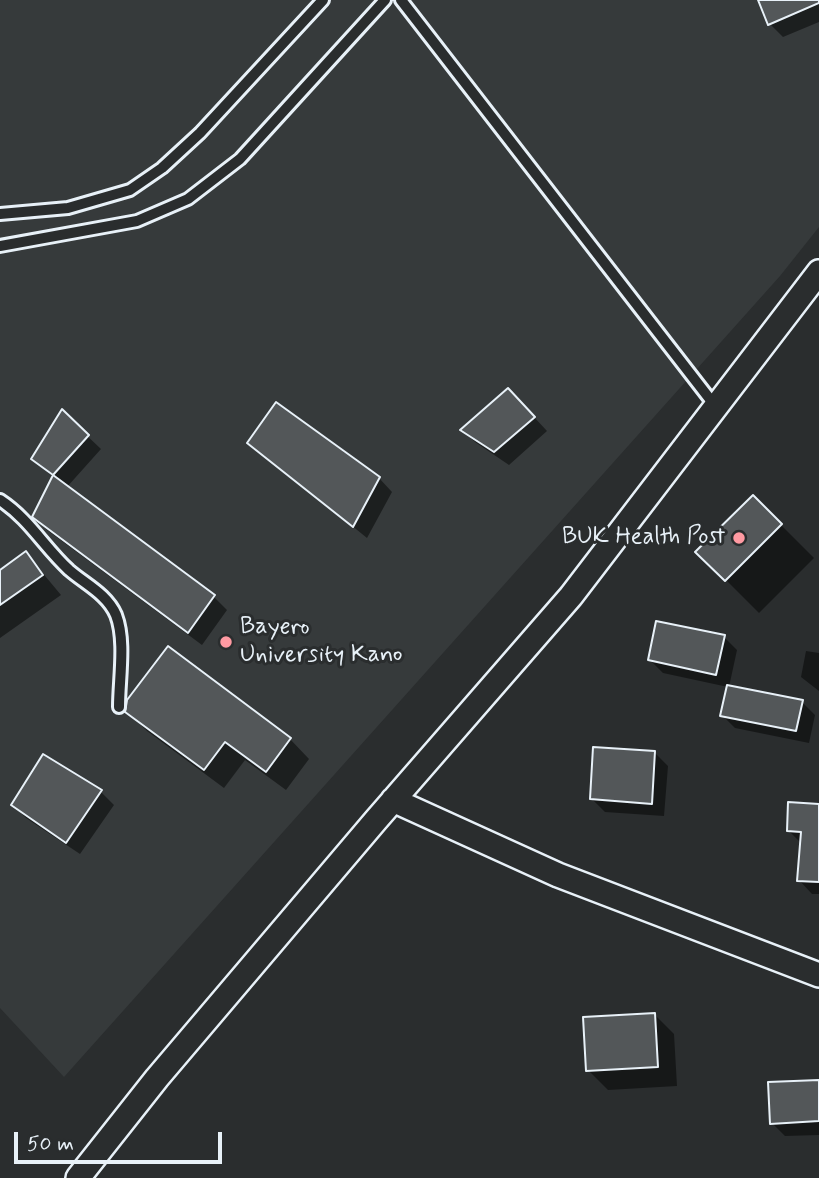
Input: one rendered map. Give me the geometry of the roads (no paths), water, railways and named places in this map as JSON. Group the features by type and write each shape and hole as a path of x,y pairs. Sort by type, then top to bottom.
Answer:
{"street":[{"path":"78,1178 158,1078 393,800 570,596 819,272"},
{"path":"393,800 558,874 819,975"}],"lane":[{"path":"0,214 68,208 130,190 162,168 200,133 323,0"},
{"path":"0,246 137,221 188,199 240,159 386,0"},
{"path":"401,0 716,407"},
{"path":"0,500 19,513 68,568 107,600 116,614 120,630 119,707"}],"place":[{"name":"BUK Health Post","path":"739,538"},
{"name":"Bayero University Kano","path":"226,642"}]}
